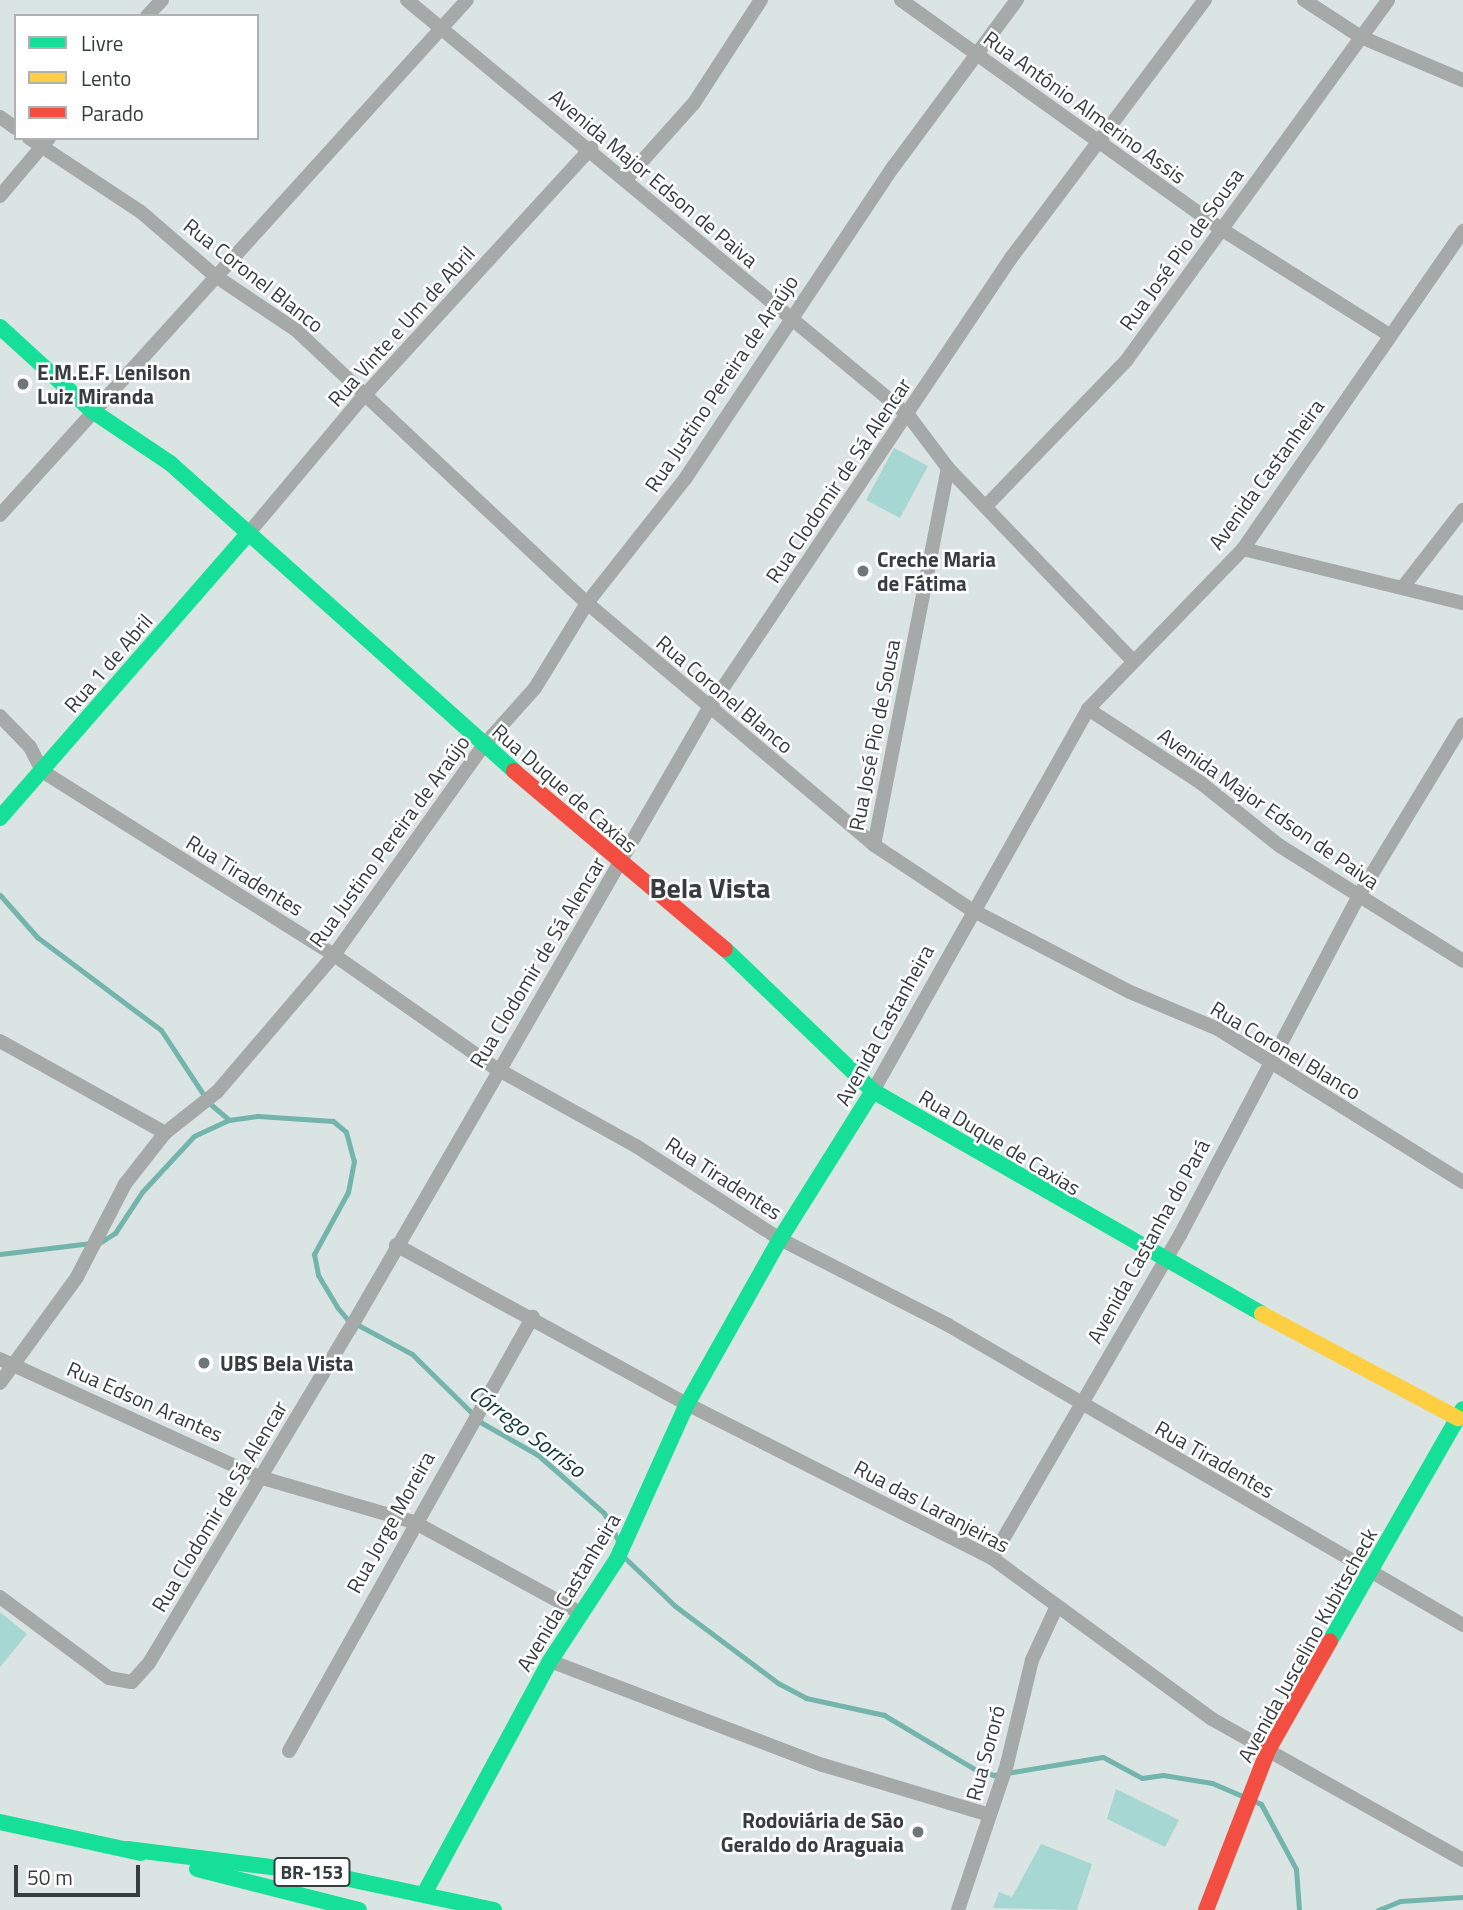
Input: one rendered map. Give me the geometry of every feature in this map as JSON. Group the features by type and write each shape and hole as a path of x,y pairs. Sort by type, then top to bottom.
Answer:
{"street":[{"path":"149,14 162,0"},
{"name":"Avenida Major Edson de Paiva","path":"407,0 442,32 592,148 789,321 908,415 948,468 1133,662"},
{"path":"0,515 91,410 442,32 467,0"},
{"path":"626,179 694,103 761,0"},
{"name":"Rua Antônio Almerino Assis","path":"901,0 1098,144 1221,229 1389,335"},
{"name":"Rua Justino Pereira de Araújo","path":"0,1383 6,1362 77,1277 109,1207 164,1133 217,1092 334,955 484,745 535,688 587,603 685,479 789,321 1017,0"},
{"name":"Rua Clodomir de Sá Alencar","path":"0,1597 88,1662 120,1682 132,1682 141,1673 350,1329 497,1069 708,710 1011,258 1205,0"},
{"path":"1304,0 1361,37 1463,80"},
{"name":"Rua José Pio de Sousa","path":"986,506 1126,361 1388,0"},
{"path":"0,196 45,143"},
{"name":"Rua Coronel Blanco","path":"45,143 141,212 214,275 296,330 363,397 587,603 708,710 874,845 972,910 1130,992 1218,1029 1266,1064 1463,1182"},
{"name":"Rua Vinte e Um de Abril","path":"247,535 363,397 592,148"},
{"name":"Avenida Castanheira","path":"424,1894 550,1661 617,1559 687,1404 780,1239 873,1091 972,910 1088,709 1243,549 1463,231"},
{"name":"Rua Duque de Caxias","path":"0,327 91,410 170,463 247,535 484,745 620,863 763,981 873,1091 1161,1261 1461,1416"},
{"name":"Rua José Pio de Sousa","path":"874,845 948,468"},
{"path":"1403,587 1463,510"},
{"name":"Rua 1 de Abril","path":"0,818 247,535"},
{"path":"1243,549 1463,603"},
{"name":"Avenida Major Edson de Paiva","path":"1088,709 1201,783 1280,846 1463,961"},
{"name":"Rua Tiradentes","path":"0,716 30,747 42,771 334,955 497,1069 636,1146 780,1239 947,1325 1079,1405 1372,1570 1463,1625"},
{"name":"Avenida Castanha do Pará","path":"992,1558 1161,1261 1358,897 1463,724"},
{"path":"0,1041 164,1133"},
{"name":"Rua das Laranjeiras","path":"396,1245 533,1317 687,1404 992,1558 1056,1608 1212,1718 1463,1860"},
{"name":"Rua Jorge Moreira","path":"289,1751 414,1522 533,1317"},
{"name":"Rua Edson Arantes","path":"6,1362 259,1477 414,1522 580,1613"},
{"name":"Avenida Juscelino Kubitscheck","path":"1206,1910 1268,1750 1461,1416"},
{"name":"Rua Sororó","path":"958,1910 1007,1764 1032,1660 1056,1608"},
{"path":"550,1661 822,1765 990,1815"},
{"name":"BR-153","path":"0,1822 127,1849 359,1910"},
{"name":"BR-153","path":"127,1849 294,1869 494,1910"}],"shaded area":[{"path":"894,448 928,466 900,518 866,500"},
{"path":"0,1612 27,1634 0,1667"},
{"path":"1116,1789 1179,1820 1165,1847 1107,1819"},
{"path":"1041,1844 1092,1864 1077,1910 993,1908 999,1892 1012,1897"}],"waterway":[{"path":"0,895 37,937 161,1030 209,1103 229,1120"},
{"name":"Córrego Sorriso","path":"101,1242 115,1233 142,1192 194,1136 229,1120 258,1116 333,1121 346,1132 354,1161 348,1192 314,1254 318,1275 337,1307 347,1319 412,1354 482,1423 538,1455 604,1513 619,1542"},
{"name":"Córrego Sorriso","path":"0,1254 91,1243"},
{"name":"Córrego Sorriso","path":"625,1558 675,1606 778,1683 806,1698 884,1715 976,1770 994,1775 1103,1757 1142,1778 1163,1775 1212,1783 1261,1804 1296,1869 1299,1910"},
{"name":"Córrego Sorriso","path":"1378,1910 1400,1901 1463,1897"}],"traffic: fast":[{"path":"0,327 91,410 170,463 514,771"},
{"path":"0,818 247,535"},
{"path":"725,949 873,1091 1262,1314"},
{"path":"424,1894 550,1661 617,1559 687,1404 780,1239 873,1091"},
{"path":"1330,1641 1463,1409"},
{"path":"0,1822 141,1853"},
{"path":"127,1849 321,1873 494,1910"},
{"path":"197,1869 359,1910"}],"traffic: slow":[{"path":"1262,1314 1458,1418"}],"traffic: jam":[{"path":"514,771 725,949"},
{"path":"1206,1910 1268,1750 1330,1641"}],"place":[{"name":"E.M.E.F. Lenilson Luiz Miranda","path":"23,384"},
{"name":"Creche Maria de Fátima","path":"863,571"},
{"name":"UBS Bela Vista","path":"204,1363"},
{"name":"Rodoviária de São Geraldo do Araguaia","path":"918,1832"}],"district":[{"name":"Bela Vista","path":"710,888"}]}
